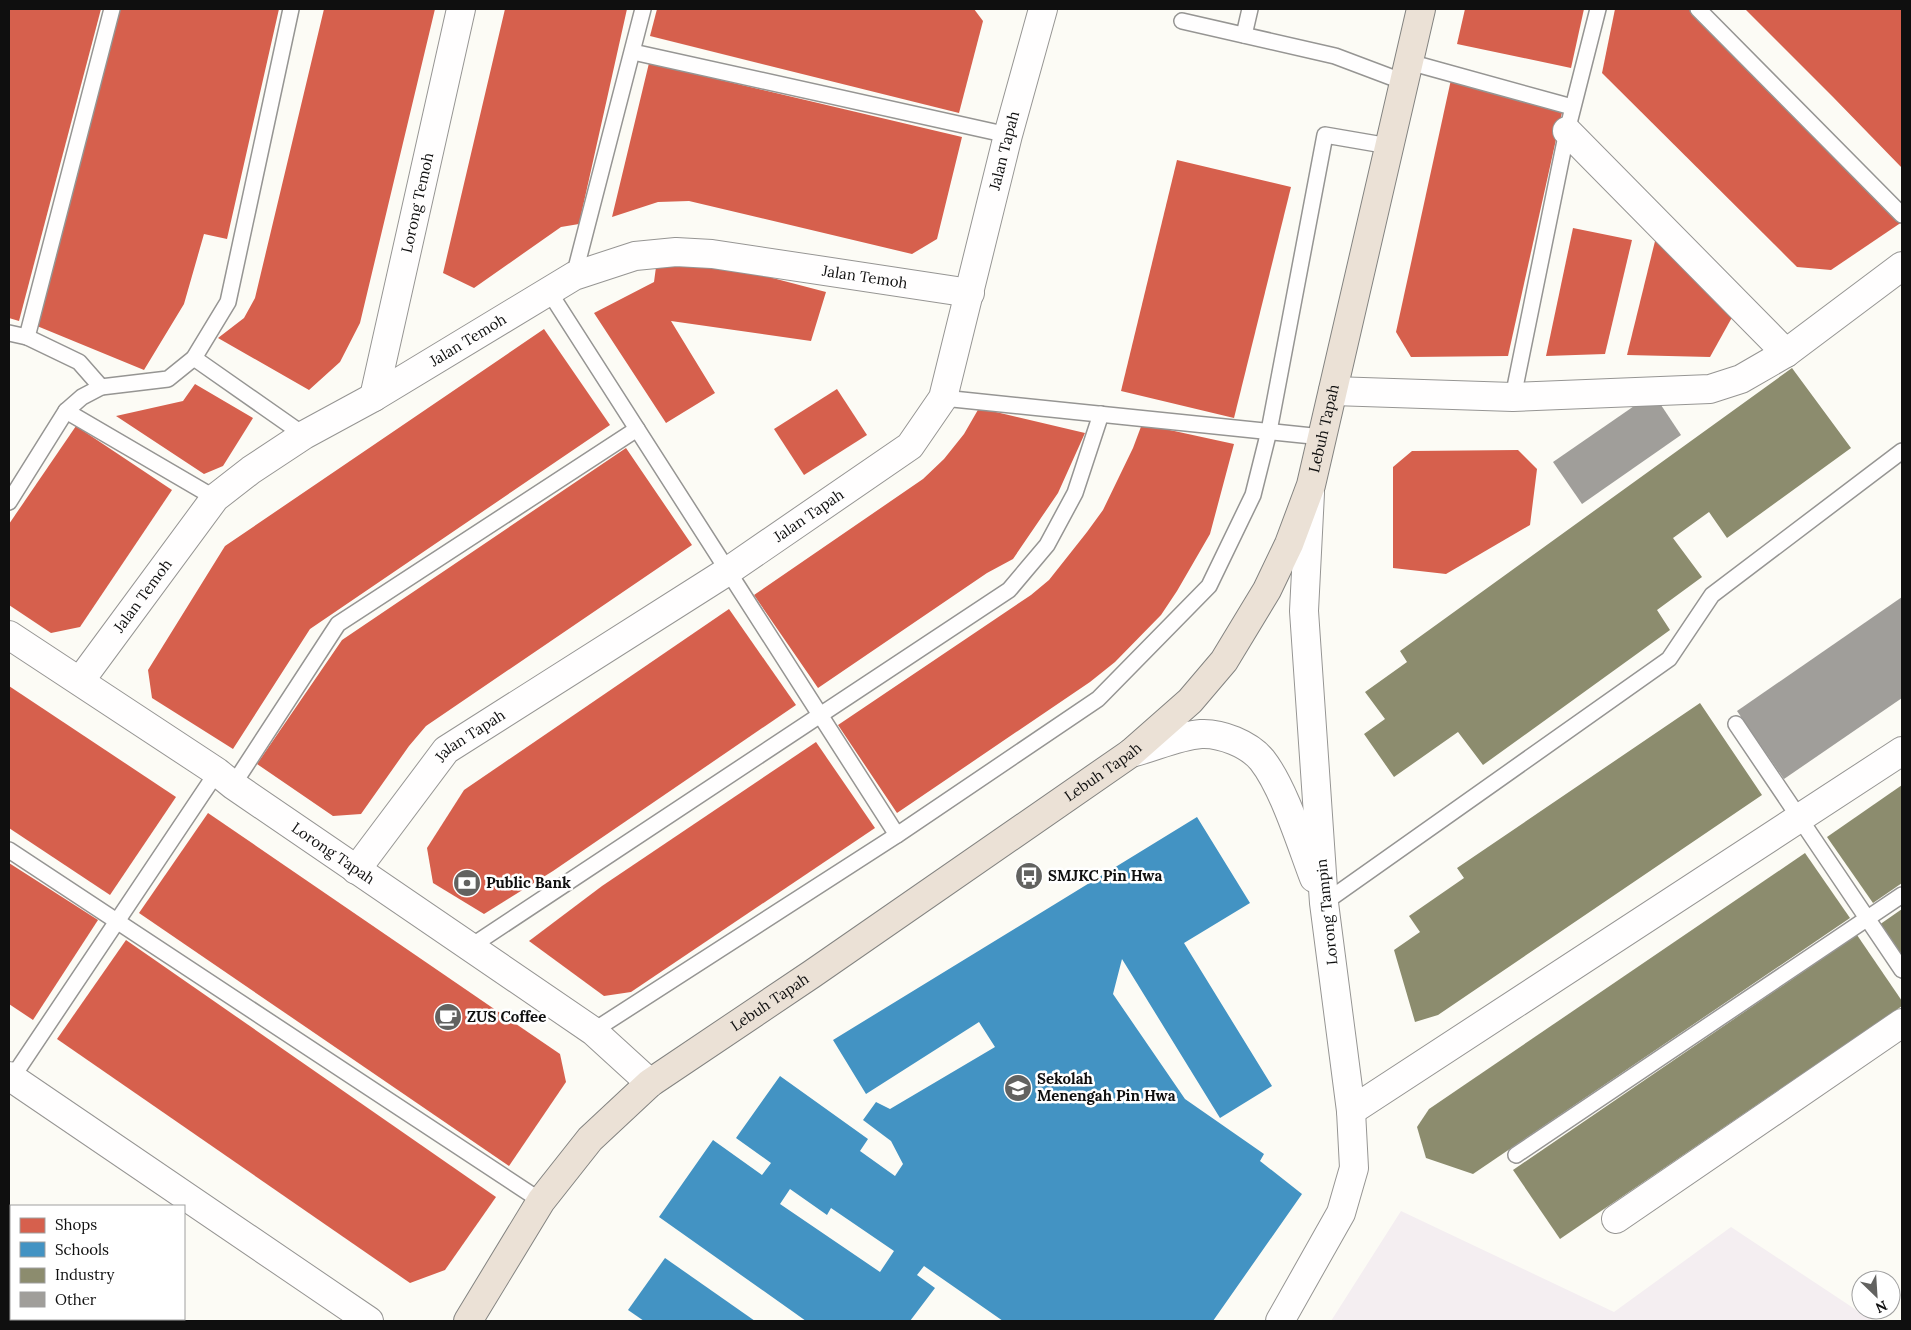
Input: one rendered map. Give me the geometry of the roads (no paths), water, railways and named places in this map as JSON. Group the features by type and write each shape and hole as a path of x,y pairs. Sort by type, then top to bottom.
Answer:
{"highway":[{"name":"Lebuh Tapah","path":"468,1321 542,1202 590,1139 650,1082 781,995 1131,753 1190,701 1224,661 1271,582 1289,544 1311,485 1421,9"}],"street":[{"name":"Lorong Temoh","path":"374,397 461,9"},
{"name":"Jalan Tapah","path":"356,870 446,750 728,571 910,446 943,398 1008,135 1043,9"},
{"path":"1569,119 1786,353"},
{"name":"Jalan Temoh","path":"80,682 215,498 304,435 374,397 574,276 635,256 676,252 712,254 970,294"},
{"path":"1333,391 1513,397 1710,389 1741,379 1786,353 1902,266"},
{"name":"Lorong Tampin","path":"1280,1321 1341,1213 1354,1168 1352,1111 1324,903 1304,611 1311,485"},
{"name":"Lorong Tapah","path":"9,635 225,779 593,1031 650,1082"},
{"path":"1131,753 1156,747 1177,738 1202,734 1225,736 1241,744 1261,759 1280,790 1324,903"},
{"path":"1352,1111 1902,751"},
{"path":"1616,1219 1902,1024"},
{"path":"10,1077 369,1321"}],"lane":[{"path":"27,337 112,9"},
{"path":"9,502 66,411 82,397 101,387 168,379 194,358 228,302 291,9"},
{"path":"574,276 643,9"},
{"path":"1244,35 1250,9"},
{"path":"1513,397 1569,119 1598,9"},
{"path":"1698,9 1902,215"},
{"path":"1182,21 1406,72 1569,119"},
{"path":"633,52 1008,135"},
{"path":"593,1031 897,835 1098,699 1209,586 1252,495 1269,432 1324,135 1389,146"},
{"path":"548,290 897,835"},
{"path":"9,333 27,337 78,362 101,387"},
{"path":"194,358 304,435"},
{"path":"943,398 1322,437"},
{"path":"66,411 215,498"},
{"path":"470,947 1009,590 1047,544 1074,494 1101,414"},
{"path":"10,1077 117,921 225,779 338,624 637,429"},
{"path":"1324,903 1669,659 1712,595 1902,451"},
{"path":"1736,724 1902,970"},
{"path":"9,850 542,1202"},
{"path":"1516,1155 1902,895"}],"place":[{"name":"SMJKC Pin Hwa","path":"1029,876"},
{"name":"Public Bank","path":"467,883"},
{"name":"ZUS Coffee","path":"448,1017"},
{"name":"Sekolah Menengah Pin Hwa","path":"1018,1088"}]}
